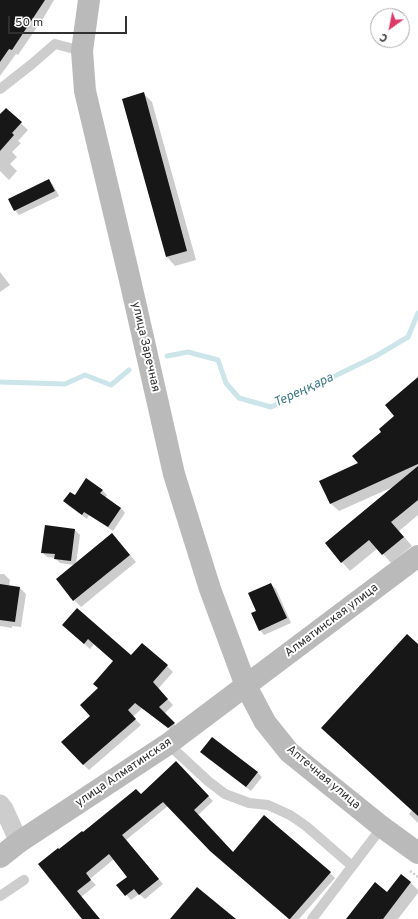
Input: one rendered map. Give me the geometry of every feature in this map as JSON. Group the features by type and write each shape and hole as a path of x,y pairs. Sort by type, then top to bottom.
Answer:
{"street":[{"name":"улица Заречная","path":"89,0 82,51 84,91 130,280 174,474 210,589 246,686"},
{"name":"Алматинская улица","path":"246,686 418,556"},
{"name":"улица Алматинская","path":"0,857 19,842 168,744 246,686"},
{"name":"Аптечная улица","path":"246,686 265,722 289,752 382,827 418,853"},
{"path":"0,804 4,809 19,842"}],"lane":[{"path":"0,89 55,44 82,51"},
{"path":"168,744 208,781 225,794 249,803 268,805 290,815 306,826 352,866"},
{"path":"312,919 382,827"},
{"path":"0,896 24,880"}],"building":[{"path":"0,0 45,0 12,50 9,49 0,62"},
{"path":"144,92 187,251 166,257 122,99"},
{"path":"6,108 22,122 12,133 14,135 0,151 0,114"},
{"path":"49,179 55,191 14,211 8,199"},
{"path":"418,377 418,464 330,504 319,481 358,463 352,456 381,432 379,429 394,416 385,405"},
{"path":"418,466 418,500 391,522 404,537 382,555 369,540 341,563 325,543"},
{"path":"86,478 103,490 100,493 121,508 108,527 84,512 82,515 63,501 70,492 75,495"},
{"path":"45,525 75,529 71,561 54,559 55,554 41,553"},
{"path":"112,533 130,555 73,601 56,579"},
{"path":"271,583 287,618 259,631 251,613 256,611 248,593"},
{"path":"0,584 20,587 15,622 0,620"},
{"path":"77,608 131,655 142,643 168,665 153,682 168,699 159,707 175,723 168,728 135,703 128,710 136,719 83,765 61,742 90,716 80,705 98,688 93,684 113,661 88,639 84,644 62,625"},
{"path":"407,634 418,644 418,816 321,728"},
{"path":"212,737 258,772 246,787 200,752"},
{"path":"176,761 209,796 194,810 233,852 264,815 331,872 290,919 210,851 163,802 122,835 159,879 139,895 134,889 125,896 116,885 127,877 109,854 86,873 91,880 77,891 100,919 82,919 38,864 58,848 59,849 82,831 83,832 136,789 141,794"},
{"path":"401,874 411,882 383,919 346,919 375,882 387,892"},
{"path":"197,887 236,919 170,919"}],"waterway":[{"name":"Тереңқара","path":"167,356 188,352 218,360 226,383 239,398 271,407 376,356 408,337 418,313"},
{"name":"Тереңқара","path":"0,382 65,384 85,375 111,385 129,370"}]}
